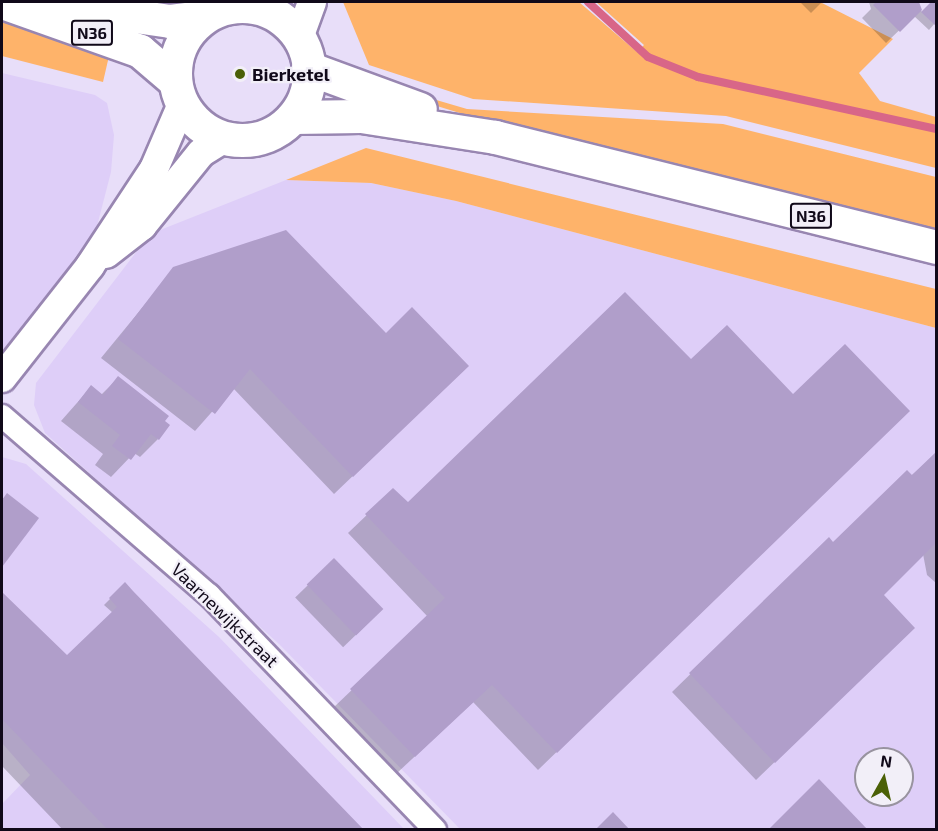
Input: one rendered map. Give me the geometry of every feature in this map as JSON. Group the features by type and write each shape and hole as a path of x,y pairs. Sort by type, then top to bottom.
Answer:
{"main road":[{"name":"N36","path":"2,2 140,51 178,92 200,126 225,138 259,138 293,117 361,116 495,137 936,247"},
{"name":"N36","path":"35,2 170,21 203,17"},
{"name":"N36","path":"178,92 175,58 188,30 203,17 219,8 255,4 277,15 303,53 495,137"},
{"path":"293,117 303,102 303,53"}],"street":[{"path":"303,53 312,2"},
{"path":"2,378 90,266 154,169 178,92"},
{"path":"90,266 142,226 201,153 225,138"},
{"name":"Vaarnewijkstraat","path":"2,416 210,595 435,830"}],"shaded area":[{"path":"343,2 579,2 637,52 644,45 596,2 820,2 893,39 859,73 880,101 936,117 936,168 726,116 473,99 369,65"},
{"path":"2,17 109,56 103,82 2,56"},
{"path":"2,73 95,95 107,103 114,135 111,172 95,234 2,353"},
{"path":"375,82 467,109 723,124 936,177 936,232 463,114 372,86"},
{"path":"366,148 936,289 936,328 456,201 371,183 286,180"},
{"path":"286,180 371,183 456,201 936,328 936,829 460,829 279,644 45,433 34,405 36,383 150,234"},
{"path":"2,457 26,464 219,637 404,829 2,829 2,804 30,775 2,743"}],"building":[{"path":"876,2 919,2 922,10 900,32 873,5"},
{"path":"931,2 936,2 936,26 921,12"},
{"path":"286,230 386,333 412,307 469,366 353,477 250,369 215,414 118,339 173,267"},
{"path":"625,292 691,359 727,325 793,394 845,344 910,411 557,753 492,685 415,757 350,689 445,598 365,514 393,488 408,502"},
{"path":"118,376 169,416 165,421 170,425 159,440 151,434 131,460 112,446 120,435 78,402 91,385 103,395"},
{"path":"936,452 936,543 884,595 915,628 775,763 689,673 829,537 833,542 907,470 912,475"},
{"path":"7,493 39,518 2,567 2,500"},
{"path":"334,558 383,609 356,635 307,584"},
{"path":"125,582 364,830 108,830 2,719 2,592 67,655 117,607 109,598"},
{"path":"819,779 868,830 768,830"},
{"path":"613,812 630,830 595,830"}],"waterway":[{"path":"588,2 648,57 698,77 936,129"}],"place":[{"name":"Bierketel","path":"240,74"}]}
